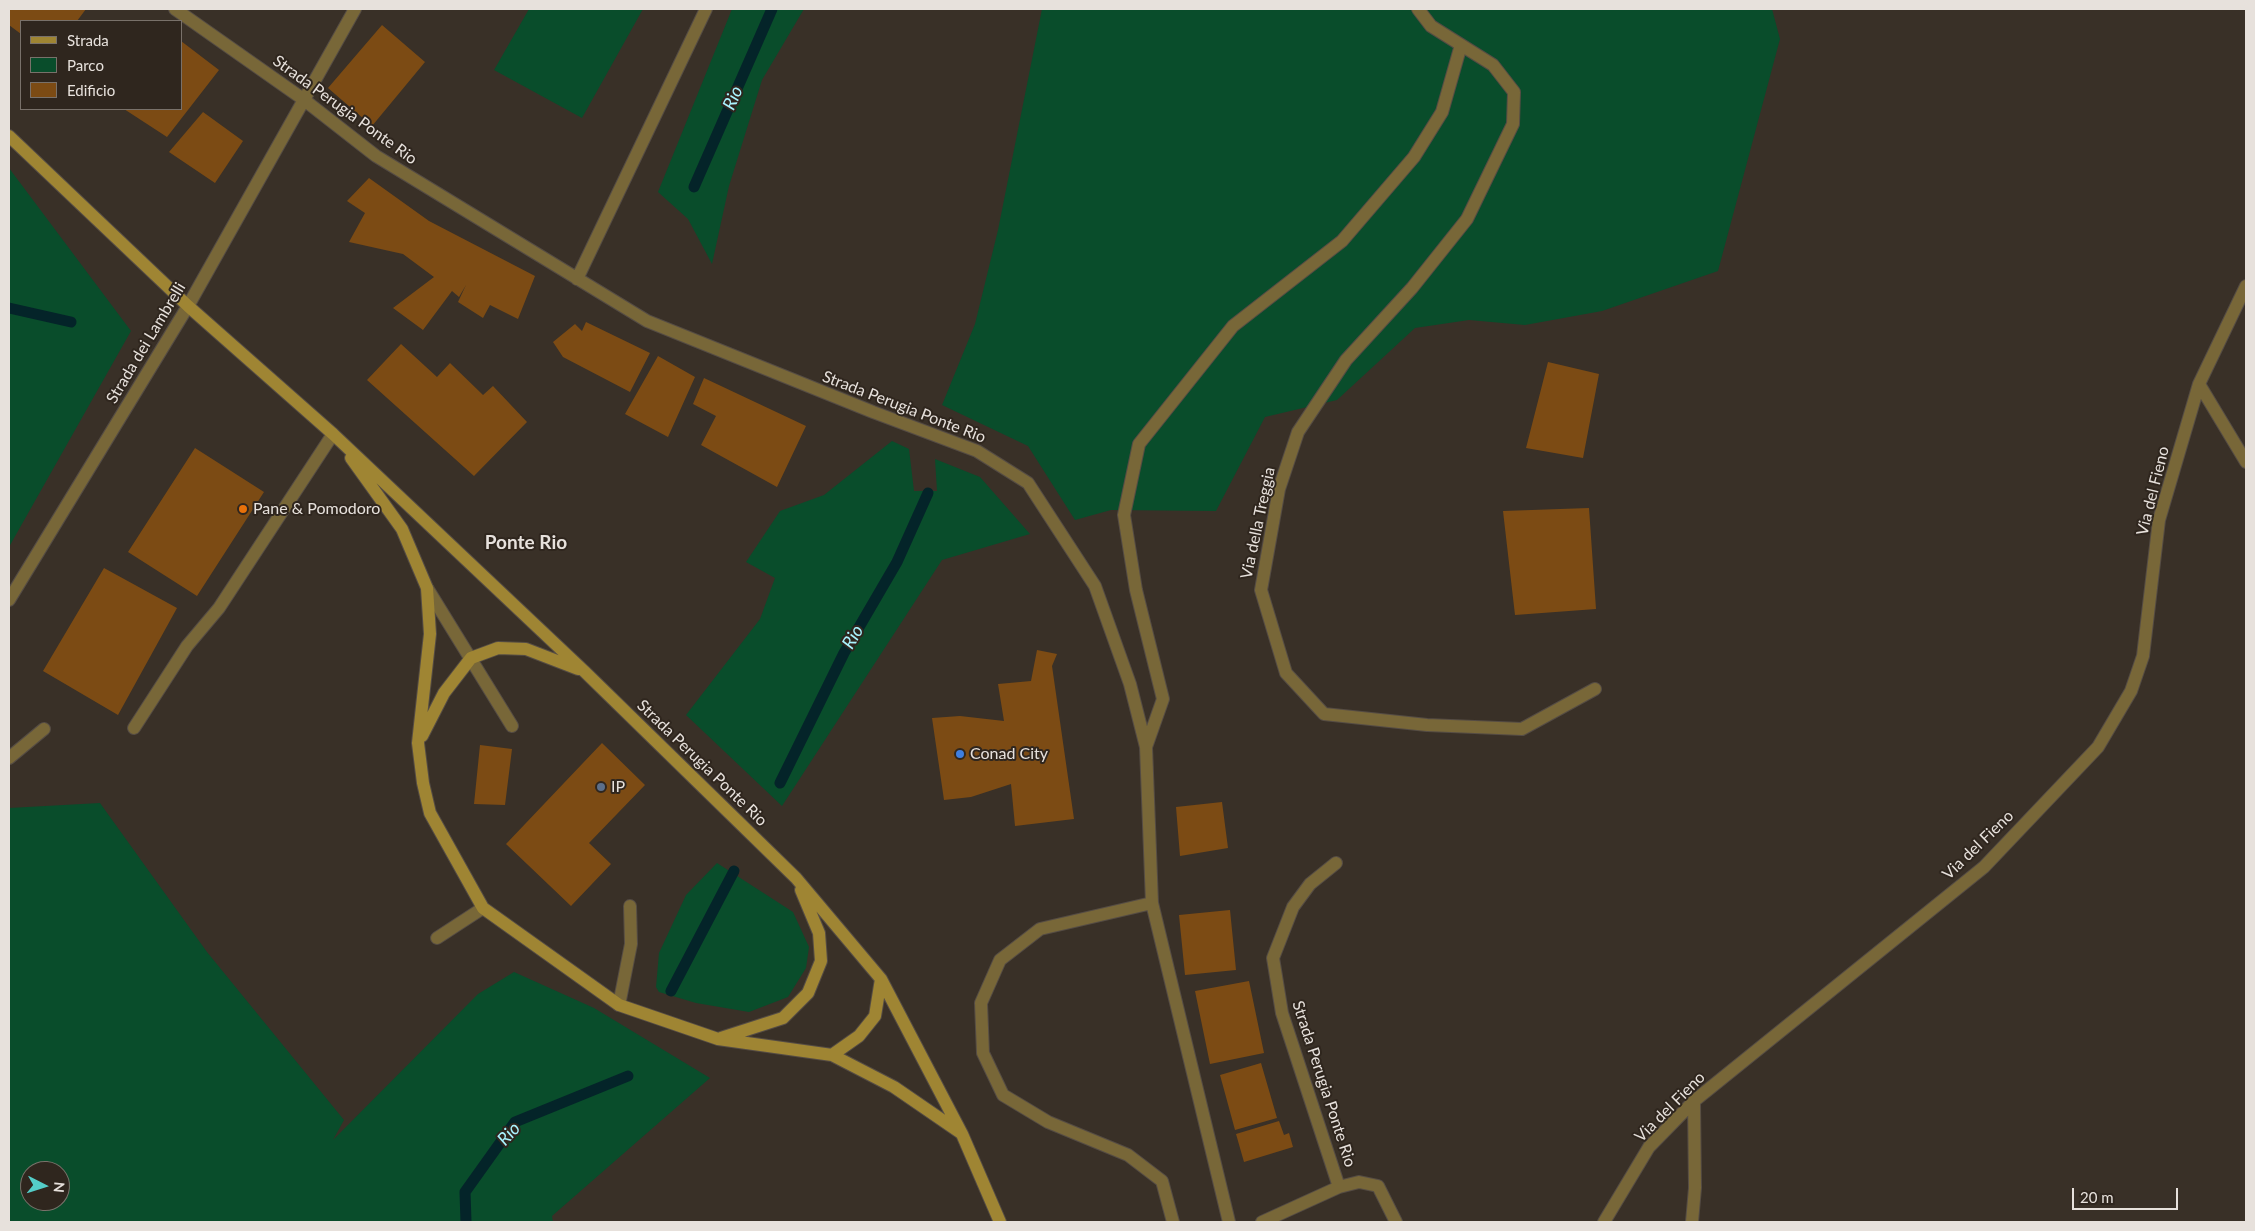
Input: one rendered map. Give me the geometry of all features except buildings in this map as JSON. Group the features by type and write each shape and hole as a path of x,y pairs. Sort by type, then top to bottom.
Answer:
{"main road":[{"name":"Strada Perugia Ponte Rio","path":"9,136 188,306 333,434 585,672 796,878 880,979 962,1134"},
{"name":"Strada Perugia Ponte Rio","path":"333,434 402,529 428,588 430,634 418,743 423,783 430,813 483,908 619,1005 718,1039 832,1055 894,1087 962,1134"},
{"name":"Strada Perugia Ponte Rio","path":"470,658 498,648 526,649 585,672"},
{"path":"418,743 444,693 470,658"},
{"name":"Strada Perugia Ponte Rio","path":"718,1039 783,1018 808,993 821,961 819,933 796,878"},
{"path":"832,1055 859,1036 875,1016 880,979"},
{"path":"962,1134 1000,1222"}],"street":[{"name":"Strada Perugia Ponte Rio","path":"175,9 303,99 376,156 647,321 873,412 977,451 1028,483 1095,586 1130,684 1146,747 1152,903 1229,1222"},
{"name":"Strada dei Lambrelli","path":"9,600 188,306 355,9"},
{"path":"577,279 706,9"},
{"name":"Via della Treggia","path":"1418,9 1431,26 1493,65 1514,92 1513,124 1467,219 1412,288 1346,360 1298,432 1279,489 1261,590 1286,673 1324,714 1427,725 1522,729 1595,689"},
{"path":"1146,747 1163,699 1136,590 1124,515 1140,444 1233,326 1342,241 1414,157 1442,112 1461,45"},
{"name":"Via del Fieno","path":"1604,1222 1649,1147 1694,1101 1984,867 2098,747 2132,691 2143,656 2159,520 2199,384 2246,286"},
{"path":"2199,384 2246,462"},
{"path":"134,728 186,646 219,608 333,434"},
{"path":"428,588 512,726"},
{"path":"9,758 44,729"},
{"name":"Strada Perugia Ponte Rio","path":"1336,863 1310,884 1293,907 1273,958 1282,1013 1340,1187"},
{"path":"1152,903 1040,929 1000,960 982,1003 983,1053 1003,1094 1048,1122 1128,1155 1162,1180 1173,1222"},
{"path":"619,1005 631,944 630,906"},
{"path":"436,938 483,908"},
{"path":"1692,1222 1695,1188 1694,1101"},
{"name":"Strada Perugia Ponte Rio","path":"1262,1222 1340,1187 1359,1182 1378,1186 1396,1222"}],"green space":[{"path":"529,9 643,9 582,118 494,70"},
{"path":"732,9 804,9 762,80 729,186 712,264 688,219 658,192"},
{"path":"1042,9 1772,9 1780,39 1718,271 1602,311 1525,325 1469,320 1415,328 1337,400 1265,417 1216,511 1111,510 1075,520 1028,446 942,405 975,324 998,230"},
{"path":"9,168 131,331 9,547"},
{"path":"892,441 909,449 914,491 937,491 935,459 980,477 1030,534 942,560 782,806 686,715 760,619 775,578 746,562 780,511 824,495"},
{"path":"100,803 207,952 344,1120 333,1140 478,994 514,972 594,1008 710,1078 552,1216 553,1222 9,1222 9,808"},
{"path":"717,863 793,912 809,947 806,968 788,997 749,1012 696,1003 659,992 656,987 659,953 686,895"}],"waterway":[{"name":"Rio","path":"694,187 772,9"},
{"path":"9,308 71,322"},
{"name":"Rio","path":"780,783 844,653 897,562 928,493"},
{"name":"Rio","path":"671,991 734,871"},
{"name":"Rio","path":"466,1222 465,1192 515,1122 628,1076"}],"place":[{"name":"Pane & Pomodoro","path":"243,509"},
{"name":"Conad City","path":"960,754"},
{"name":"IP","path":"601,787"}],"district":[{"name":"Ponte Rio","path":"526,543"}]}
